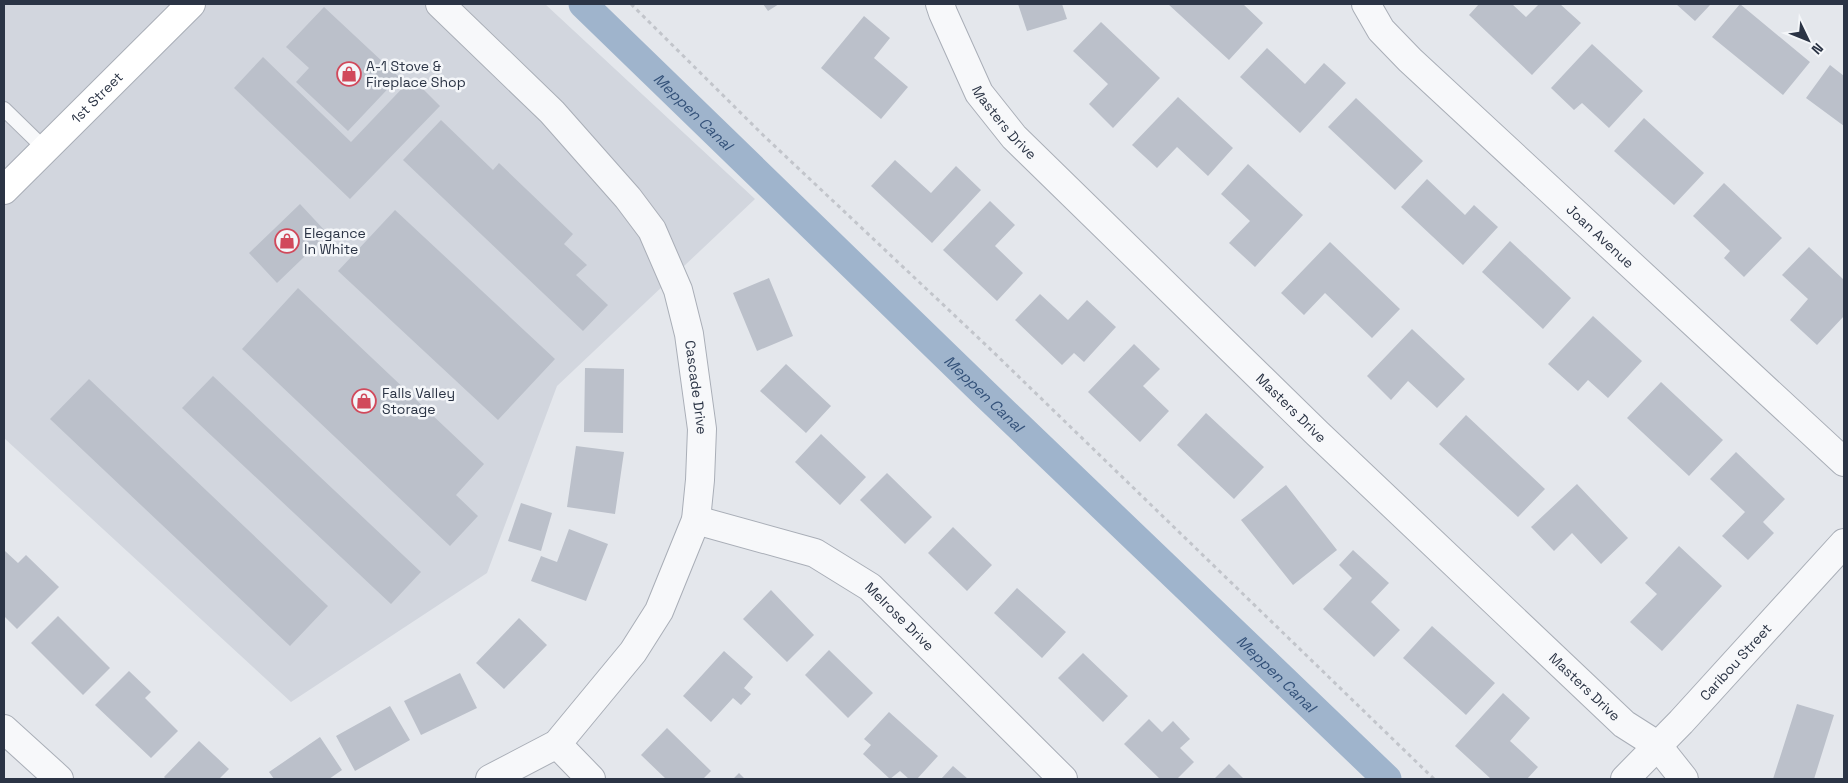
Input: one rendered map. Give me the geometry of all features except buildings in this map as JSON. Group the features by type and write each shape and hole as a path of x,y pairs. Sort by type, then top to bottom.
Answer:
{"main road":[{"name":"1st Street","path":"4,190 191,4"}],"street":[{"name":"Cascade Drive","path":"440,4 552,112 628,198 652,230 678,290 689,334 702,429 696,520 659,611 633,652 557,744 490,779"},
{"name":"Masters Drive","path":"940,4 979,93 1014,137 1317,433 1624,724 1657,745 1684,779"},
{"name":"Joan Avenue","path":"1366,4 1381,30 1410,60 1844,462"},
{"name":"Melrose Drive","path":"696,520 815,553 870,587 1063,779"},
{"name":"Caribou Street","path":"1625,779 1680,722 1844,543"},
{"path":"4,729 59,779"},
{"path":"557,744 591,779"}],"lane":[{"path":"4,109 45,149"}],"path":[{"path":"630,4 763,135 1001,360 1434,779"}],"shaded area":[{"path":"4,4 545,4 755,199 557,386 487,573 291,702 4,438"}],"waterway":[{"name":"Meppen Canal","path":"583,4 983,392 1387,779"}],"place":[{"name":"A-1 Stove & Fireplace Shop","path":"349,74"},
{"name":"Elegance In White","path":"287,241"},
{"name":"Falls Valley Storage","path":"364,401"}]}
